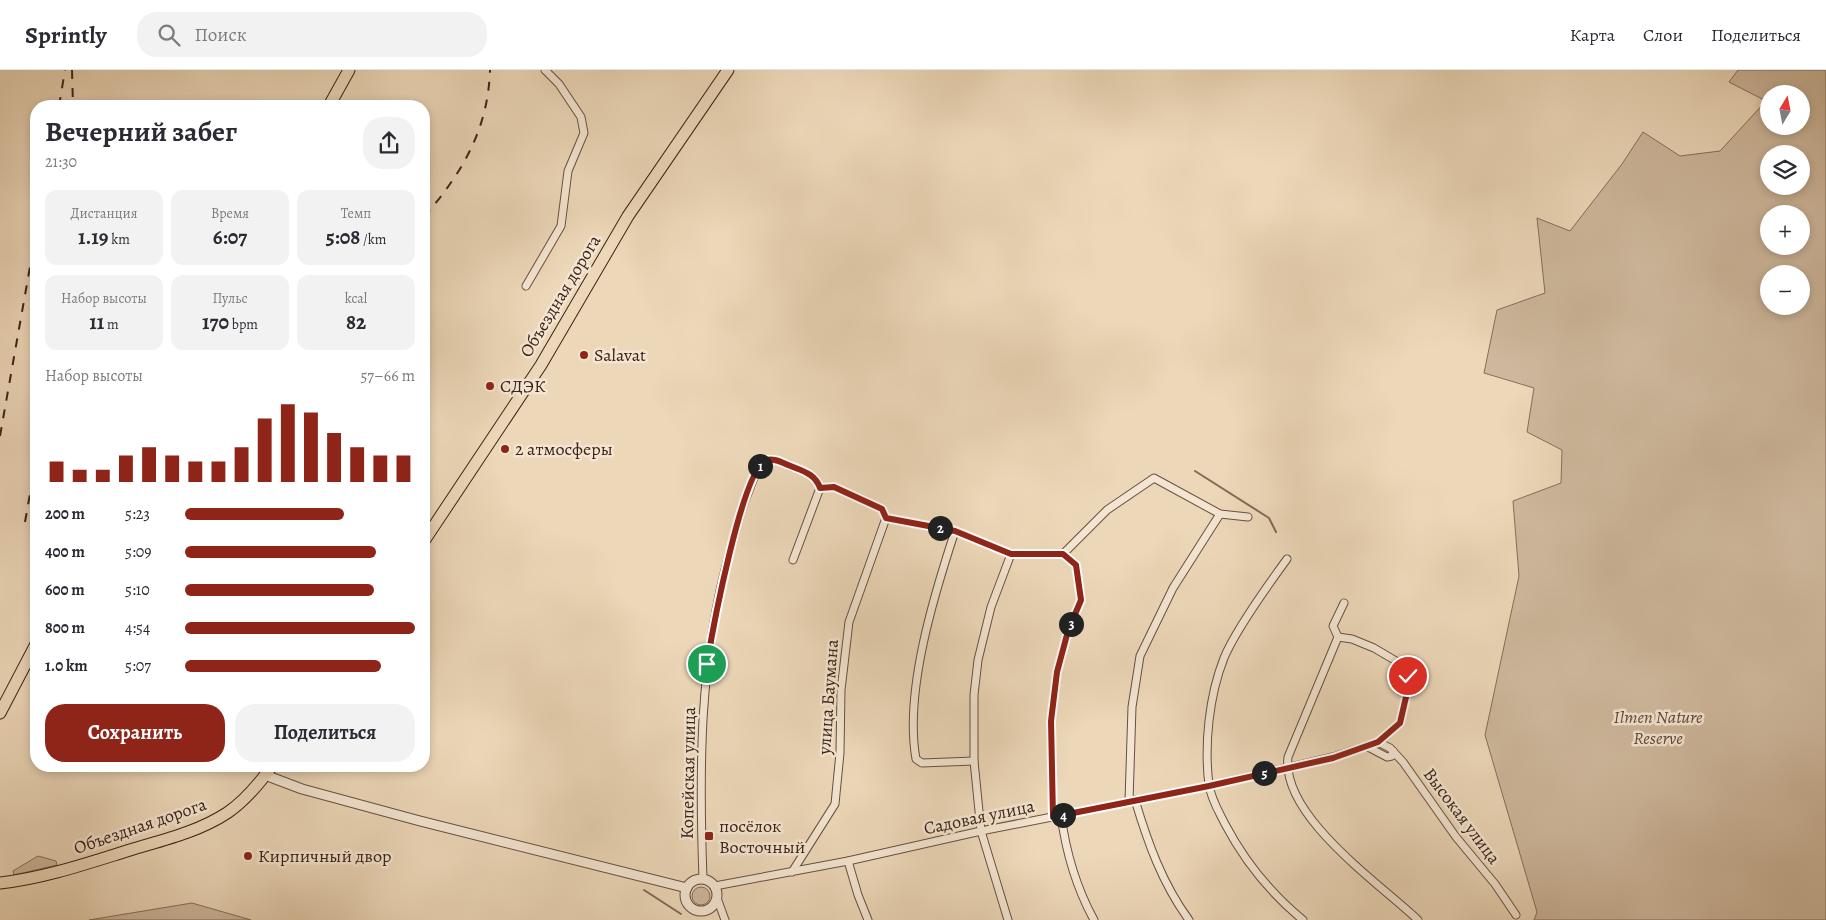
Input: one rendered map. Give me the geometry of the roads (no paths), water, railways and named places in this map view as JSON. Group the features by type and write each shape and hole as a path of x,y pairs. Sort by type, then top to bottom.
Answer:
{"main road":[{"path":"332,100 349,70"},
{"name":"Объездная дорога","path":"430,532 541,365 628,216 728,70"},
{"path":"0,713 30,656"},
{"name":"Объездная дорога","path":"0,883 75,868 178,836 210,823 241,802 268,772"}],"street":[{"path":"526,286 561,226 568,171 584,133 581,118 559,84 545,70"},
{"name":"Копейская улица","path":"703,879 700,796 701,728 707,664 715,613 726,564 744,503 760,466 765,461 774,459 810,474 817,479 820,488"},
{"path":"1063,554 1108,510 1154,478 1220,514 1248,516"},
{"path":"792,560 820,488 834,487 882,509 886,518 955,531 1011,554 1063,554 1076,565 1081,600 1068,631 1057,672 1051,721 1057,816 1079,892 1094,920"},
{"path":"1189,920 1176,903 1159,870 1132,800 1132,707 1140,656 1173,588 1220,514"},
{"name":"улица Баумана","path":"792,872 835,804 840,753 841,690 849,622 886,518"},
{"path":"955,531 933,599 916,688 914,751 916,759 922,763 974,761"},
{"path":"1008,920 981,831 974,761 974,695 978,660 991,607 1011,554"},
{"path":"1287,559 1224,658 1212,700 1208,740 1209,786 1217,809 1242,856 1269,888 1303,920"},
{"path":"1344,603 1333,626 1338,637 1288,756 1287,768 1297,795 1315,826 1352,862 1418,920"},
{"path":"1338,637 1352,639 1374,648 1396,661 1408,676 1409,684 1400,723 1378,742"},
{"name":"Садовая улица","path":"715,886 848,861 981,831 1209,786 1333,758 1378,742"},
{"name":"Высокая улица","path":"1378,742 1394,751 1456,837 1496,884 1516,915"},
{"path":"1366,746 1387,757 1392,756 1394,751"},
{"path":"271,772 302,789 428,823 687,888"},
{"path":"848,861 858,896 868,920"},
{"path":"717,898 708,910 698,911 687,902 687,888 696,880 703,879 715,886 725,920"},
{"path":"694,920 698,911"}],"waterway":[{"path":"1195,471 1269,518 1276,532"},
{"path":"644,890 681,914"}],"railway":[{"path":"60,100 65,70"},
{"path":"72,70 73,100"},
{"path":"430,210 450,184 470,150 484,112 490,70"},
{"path":"0,436 30,267"},
{"path":"25,522 30,494"}],"place":[{"name":"Salavat","path":"584,355"},
{"name":"СДЭК","path":"490,386"},
{"name":"2 атмосферы","path":"505,449"},
{"name":"посёлок Восточный","path":"709,836"},
{"name":"Кирпичный двор","path":"248,856"}],"park label":[{"name":"Ilmen Nature Reserve","path":"1658,728"}]}
